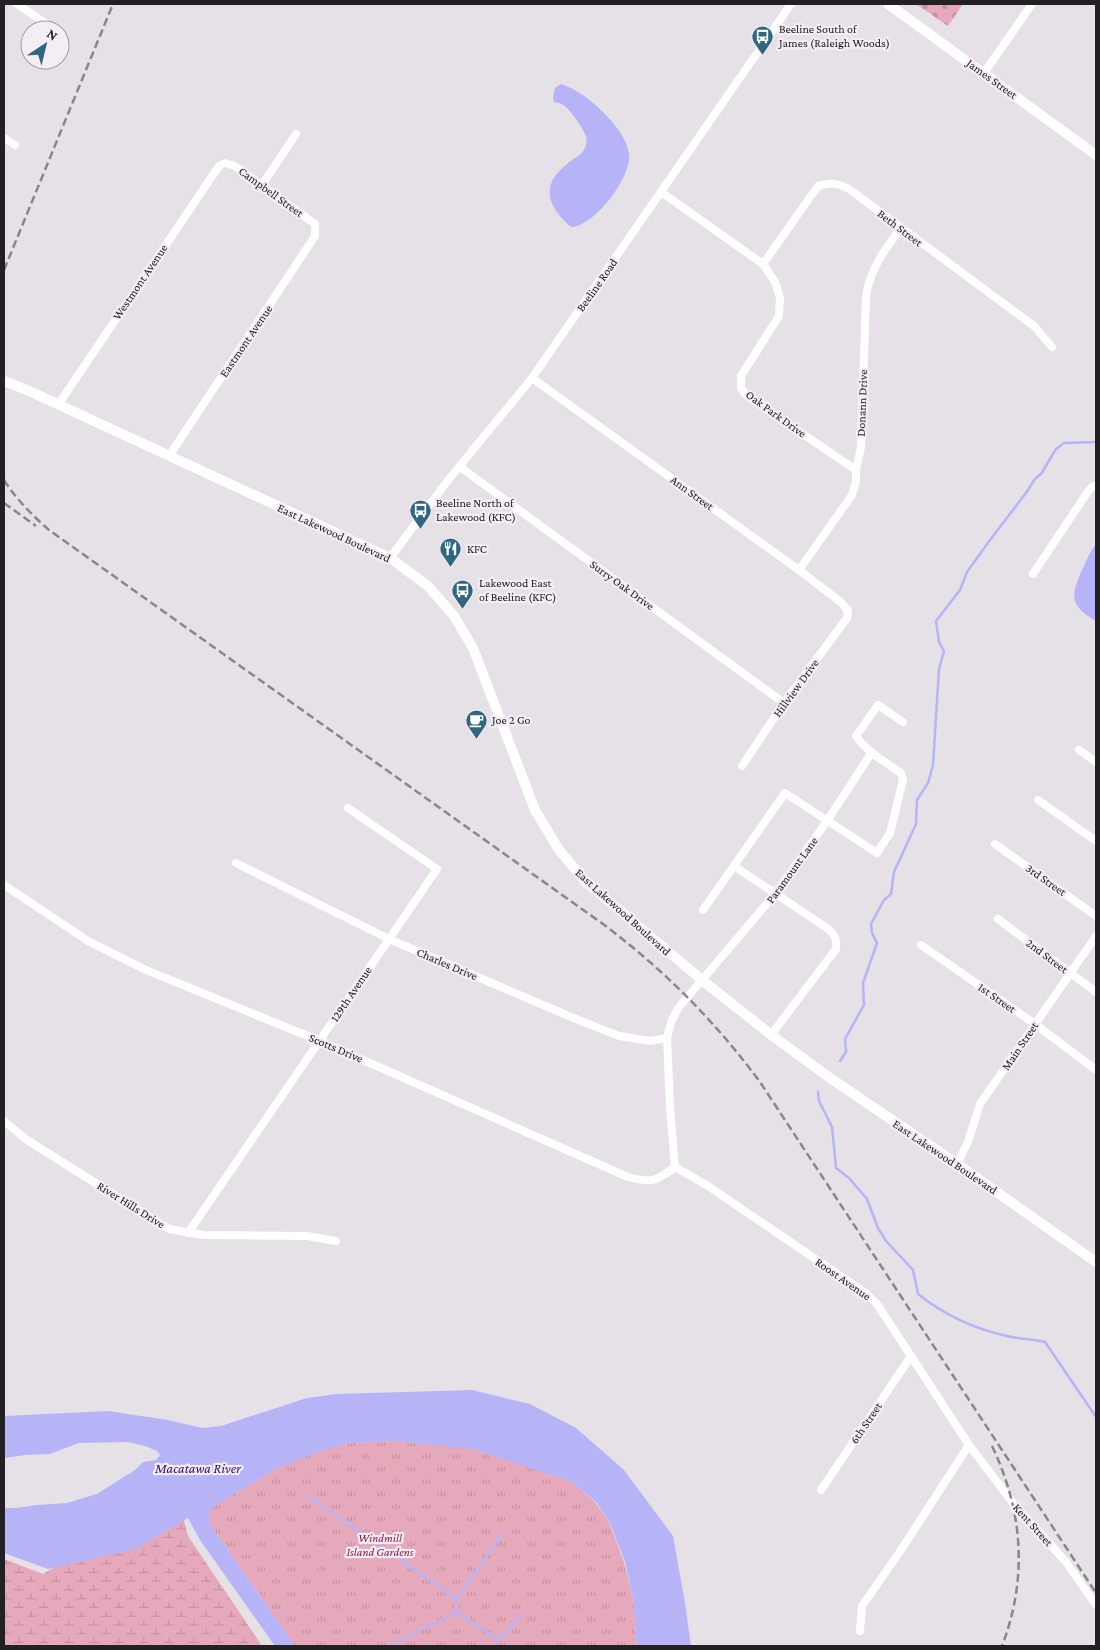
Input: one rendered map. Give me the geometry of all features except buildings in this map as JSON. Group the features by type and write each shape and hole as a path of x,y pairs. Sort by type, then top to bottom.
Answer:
{"main road":[{"name":"James Street","path":"888,4 1096,155"},
{"name":"East Lakewood Boulevard","path":"4,381 390,558 428,586 442,600 459,624 472,648 535,810 559,850 586,882 702,980 771,1035 1096,1262"}],"street":[{"path":"16,4 39,20"},
{"name":"Beeline Road","path":"390,558 532,378 791,4"},
{"path":"984,73 1032,4"},
{"path":"262,185 296,134"},
{"path":"4,138 15,145"},
{"name":"Campbell Street","path":"225,163 235,166 315,224"},
{"name":"Westmont Avenue","path":"58,405 219,166 225,163"},
{"name":"Beth Street","path":"763,264 818,186 828,183 838,184 848,189 1034,326 1052,346"},
{"name":"Oak Park Drive","path":"661,192 763,264 775,282 780,298 779,316 740,376 741,388 747,396 856,470"},
{"name":"Eastmont Avenue","path":"169,456 315,236 315,224"},
{"name":"Donann Drive","path":"799,570 852,496 861,447 868,282 878,260 901,228"},
{"name":"Ann Street","path":"532,378 799,570 842,603 848,611"},
{"name":"Surry Oak Drive","path":"460,467 784,703"},
{"path":"1033,574 1086,493 1096,486"},
{"name":"Hillview Drive","path":"742,766 784,703 847,618 848,611"},
{"path":"703,910 785,793 877,853 890,833 903,780 901,773 862,744 856,736 878,705 903,722"},
{"path":"1079,750 1096,762"},
{"name":"Paramount Lane","path":"702,980 775,894 827,821 872,752"},
{"path":"1038,800 1096,841"},
{"name":"129th Avenue","path":"188,1233 437,869 348,808"},
{"name":"3rd Street","path":"995,844 1096,916"},
{"name":"Charles Drive","path":"236,863 389,939 619,1036 650,1041 667,1038"},
{"path":"734,866 833,932 837,940 836,949 771,1035"},
{"name":"Scotts Drive","path":"4,885 88,941 154,973 320,1041 628,1177 646,1182 662,1177 675,1167"},
{"name":"2nd Street","path":"998,920 1096,992"},
{"name":"Main Street","path":"957,1164 968,1142 980,1104 1096,936"},
{"name":"1st Street","path":"921,945 1035,1024 1096,1070"},
{"path":"675,1167 667,1038 671,1022 679,1007 702,980"},
{"name":"River Hills Drive","path":"4,1121 27,1140 168,1229 188,1233 238,1237 307,1236 336,1241"},
{"name":"Roost Avenue","path":"675,1167 708,1186 864,1292 877,1304 969,1446"},
{"name":"6th Street","path":"821,1490 911,1356"},
{"path":"860,1631 862,1606 969,1446"},
{"name":"Kent Street","path":"969,1446 1013,1503 1066,1562 1096,1605"}],"green space":[{"path":"916,4 963,4 948,26"},
{"name":"Windmill Island Gardens","path":"395,1441 473,1448 572,1482 595,1502 609,1522 624,1562 633,1599 637,1646 295,1646 209,1523 210,1508 280,1466 320,1450 351,1443"},
{"path":"182,1513 188,1536 262,1646 4,1646 4,1559 43,1574 118,1528"}],"water":[{"path":"561,84 581,94 602,111 620,132 629,153 629,163 625,174 610,199 590,219 580,225 571,227 556,211 550,196 550,188 558,172 581,153 587,142 584,131 569,110 564,105 554,102 555,88"},
{"path":"1096,544 1096,621 1077,606 1074,595 1081,572"},
{"name":"Macatawa River","path":"472,1390 530,1404 576,1428 624,1470 673,1536 691,1646 637,1646 633,1599 625,1562 610,1523 596,1502 572,1482 473,1449 395,1441 351,1443 321,1451 279,1467 211,1508 209,1523 295,1646 275,1646 200,1540 188,1518 135,1549 48,1569 4,1553 4,1508 67,1503 97,1494 135,1470 143,1462 156,1460 160,1455 157,1451 145,1446 128,1442 79,1443 50,1454 4,1458 4,1416 108,1411 168,1420 202,1428 221,1426 307,1398 337,1394"}],"waterway":[{"path":"840,1061 846,1052 845,1039 864,1005 863,983 877,943 872,933 871,924 884,900 891,894 894,872 916,824 917,800 928,783 933,765 939,669 944,651 939,642 936,621 960,590 967,572 1035,479 1041,474 1056,449 1064,443 1096,442"},
{"path":"818,1092 819,1101 832,1127 836,1168 849,1178 867,1199 878,1228 886,1241 913,1270 918,1294 938,1308 971,1325 1007,1336 1045,1342 1096,1417"},
{"path":"307,1495 456,1599 457,1612 388,1646"},
{"path":"456,1599 502,1535"},
{"path":"457,1612 495,1638 497,1646"},
{"path":"495,1638 507,1632 520,1615"}],"railway":[{"path":"4,270 113,4"},
{"path":"4,480 36,519 49,530 603,924 647,959 687,997 725,1038 760,1082 1096,1593"},
{"path":"4,503 36,526"},
{"path":"992,1446 1010,1495 1016,1520 1018,1545 1016,1595 1002,1646"}],"place":[{"name":"Beeline South of James (Raleigh Woods)","path":"763,55"},
{"name":"Beeline North of Lakewood (KFC)","path":"420,529"},
{"name":"KFC","path":"451,568"},
{"name":"Lakewood East of Beeline (KFC)","path":"463,609"},
{"name":"Joe 2 Go","path":"476,739"}]}
